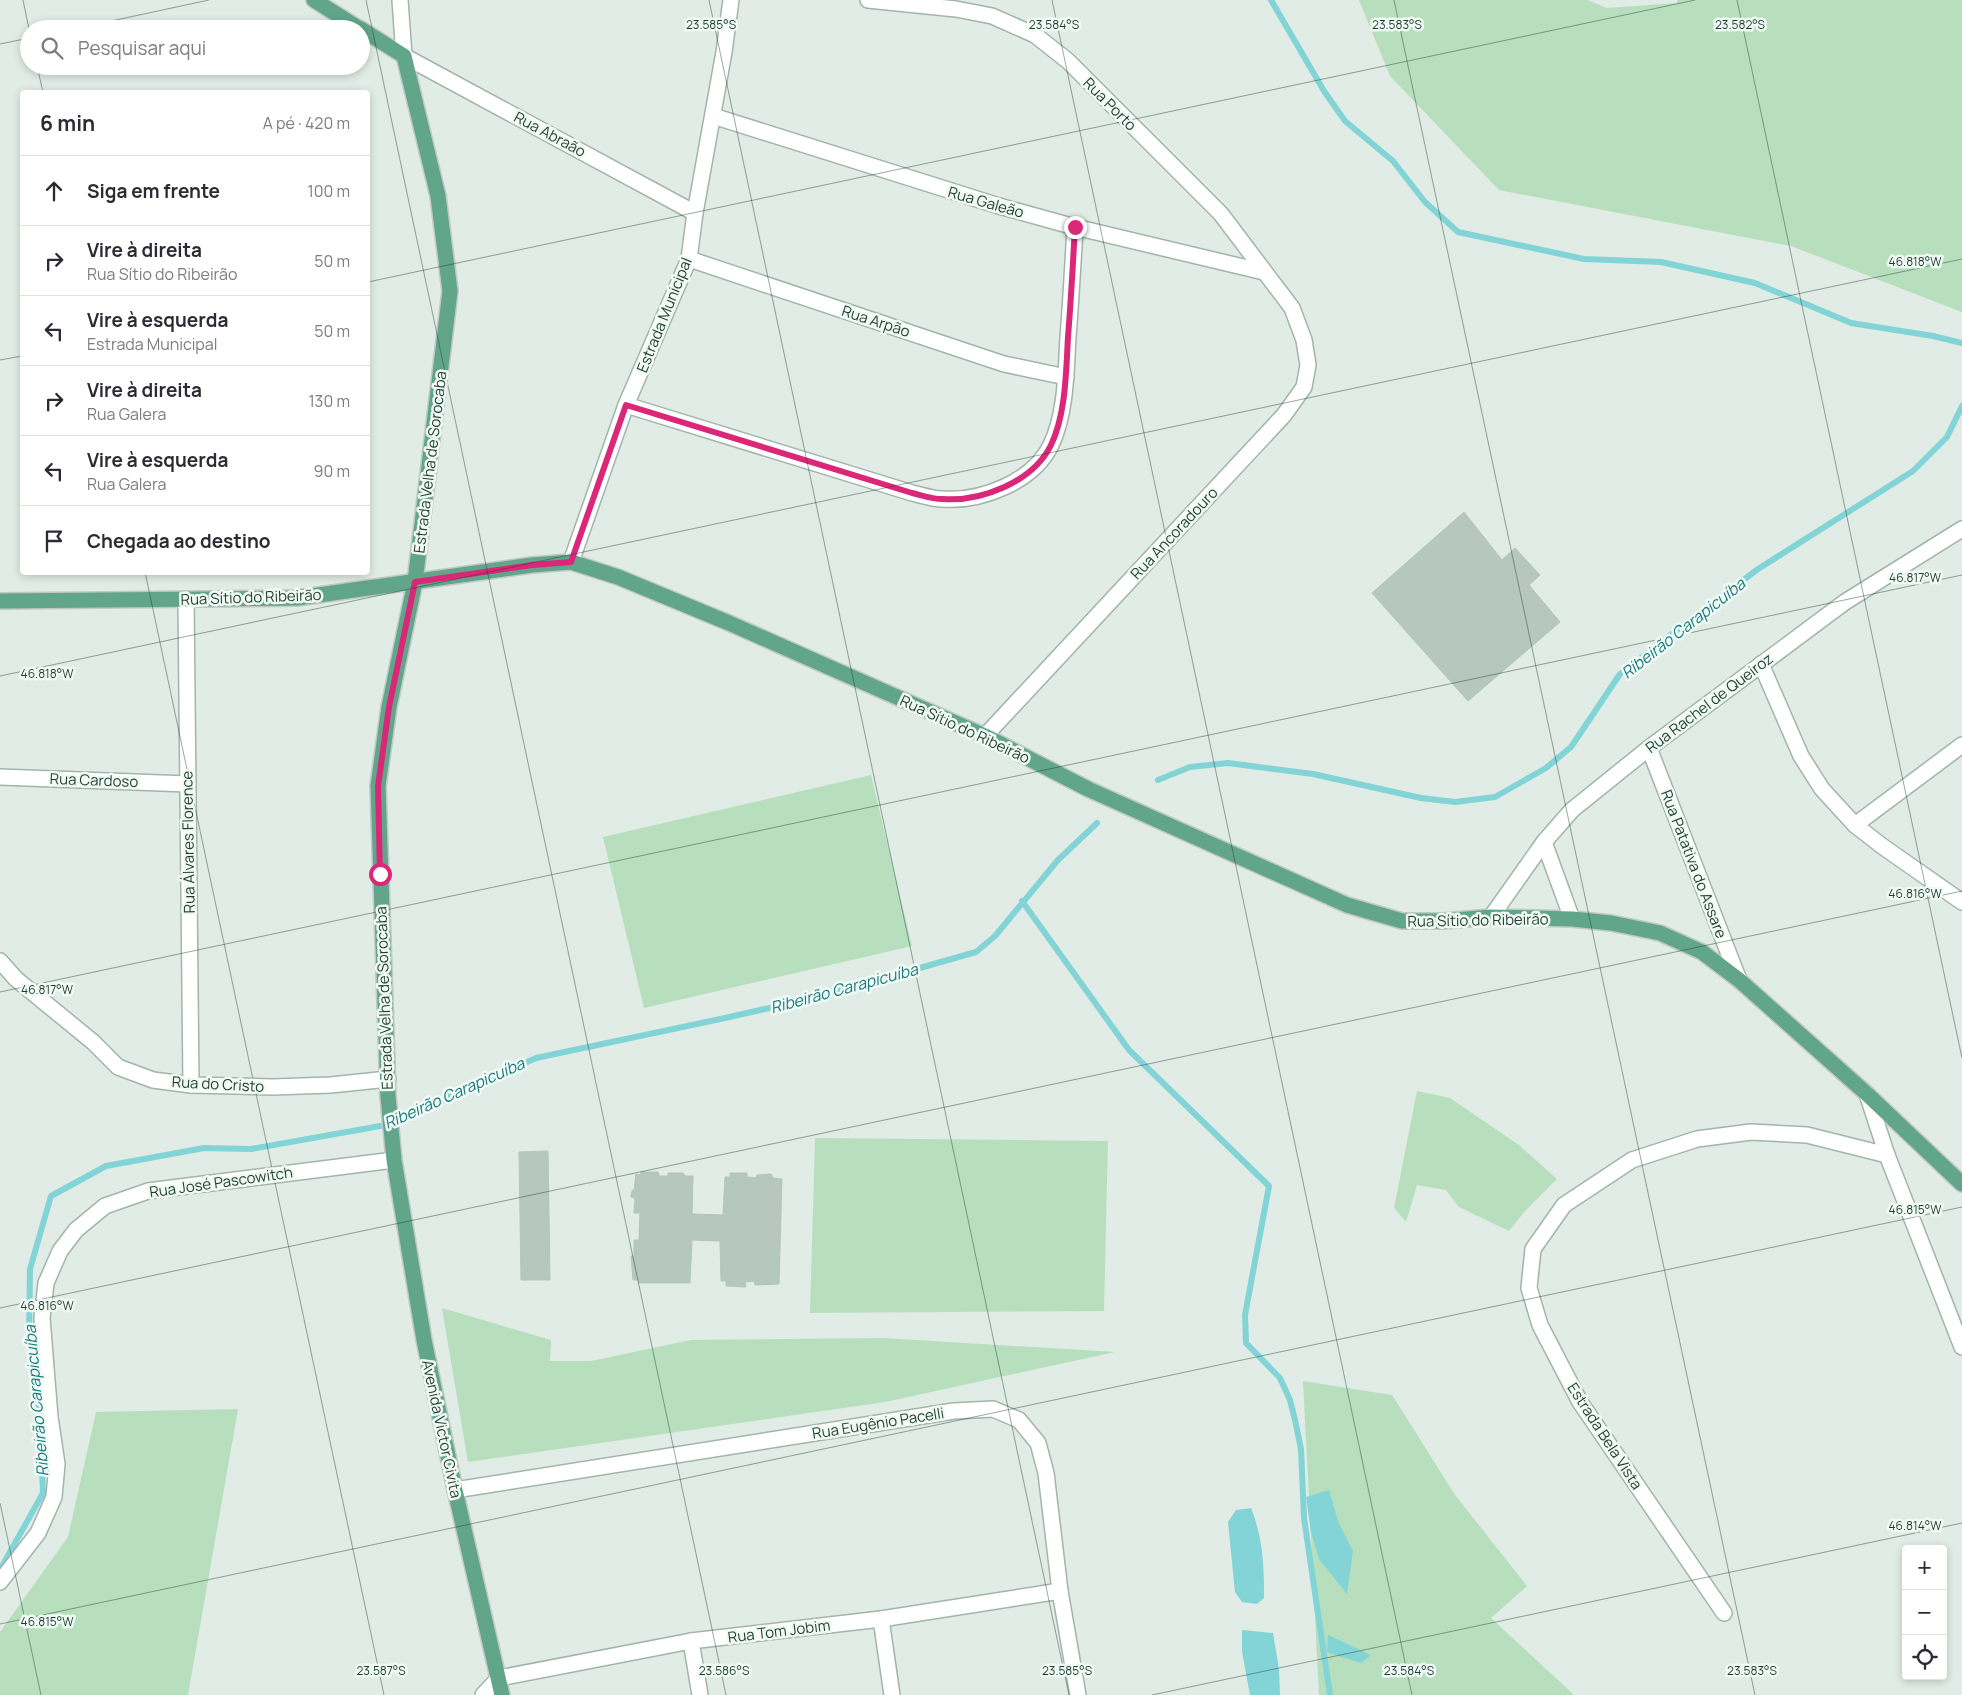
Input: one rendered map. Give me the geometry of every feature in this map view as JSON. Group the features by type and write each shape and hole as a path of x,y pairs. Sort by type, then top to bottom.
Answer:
{"main road":[{"path":"314,0 346,20"},
{"path":"370,35 404,56"},
{"name":"Estrada Velha de Sorocaba","path":"393,1154 388,1096 378,786 389,707 415,582 450,291 438,196 404,56"},
{"name":"Rua Sítio do Ribeirão","path":"0,601 297,598 532,565 571,562 618,577 721,620 985,736 1088,789 1347,905 1402,921 1444,922 1491,917 1572,919 1611,923 1660,933 1702,952 1739,980 1867,1094 1962,1184"},
{"name":"Avenida Victor Civita","path":"393,1154 424,1340 454,1490 502,1695"}],"street":[{"path":"400,0 404,56"},
{"name":"Estrada Municipal","path":"571,562 626,405 689,259 731,0"},
{"name":"Rua Porto","path":"868,0 956,8 992,16 1035,35 1068,61 1221,214 1292,308"},
{"name":"Rua Abraão","path":"404,56 695,213"},
{"name":"Rua Galeão","path":"713,116 990,204 1075,227 1264,272"},
{"path":"626,405 912,493 942,499 979,497 1010,486 1036,467 1050,447 1058,429 1066,377 1075,227"},
{"name":"Rua Arpão","path":"689,259 1004,364 1066,377"},
{"name":"Rua Ancoradouro","path":"985,736 1284,415 1304,387 1308,365 1304,340 1292,308"},
{"name":"Rua Rachel de Queiroz","path":"1491,917 1544,842 1572,810 1649,748 1845,602 1962,529"},
{"name":"Rua Álvares Florence","path":"186,599 191,1086"},
{"path":"1761,664 1801,756 1822,788 1855,825 1962,902"},
{"path":"1855,825 1962,745"},
{"name":"Rua Patativa do Assare","path":"1649,748 1739,980"},
{"name":"Rua Cardoso","path":"0,777 188,784"},
{"path":"1544,842 1572,919"},
{"name":"Rua do Cristo","path":"0,961 16,979 93,1042 118,1067 153,1080 191,1086 273,1087 331,1085 388,1079"},
{"path":"1867,1094 1887,1155 1962,1347"},
{"name":"Estrada Bela Vista","path":"1724,1613 1580,1402 1540,1325 1529,1288 1533,1249 1564,1205 1632,1160 1697,1139 1751,1132 1808,1135 1887,1155"},
{"name":"Rua José Pascowitch","path":"0,1582 38,1533 54,1497 57,1464 50,1417 42,1318 46,1283 60,1251 76,1230 105,1206 148,1191 393,1154"},
{"name":"Rua Eugênio Pacelli","path":"454,1490 954,1411 993,1409 1019,1420 1038,1443 1046,1473 1060,1591 1078,1695"},
{"name":"Rua Tom Jobim","path":"499,1678 691,1641 881,1619 1060,1591"},
{"path":"881,1619 892,1695"},
{"path":"691,1641 700,1695"},
{"path":"483,1695 499,1678"}],"green space":[{"path":"1359,0 1587,0 1607,8 1677,3 1677,0 1962,0 1962,312 1791,246 1499,190 1390,76"},
{"path":"871,775 912,946 644,1008 603,837"},
{"path":"1417,1091 1450,1098 1519,1145 1557,1179 1524,1212 1509,1231 1459,1207 1446,1190 1417,1185 1406,1222 1394,1208"},
{"path":"815,1138 1108,1141 1104,1311 810,1313"},
{"path":"442,1308 551,1340 550,1361 591,1361 691,1340 883,1338 1115,1352 885,1402 468,1462"},
{"path":"1303,1381 1392,1395 1455,1495 1527,1586 1491,1618 1574,1695 1319,1695"},
{"path":"238,1409 188,1695 0,1695 0,1632 68,1537 96,1412"}],"water":[{"path":"1329,1490 1338,1521 1353,1551 1347,1594 1319,1559 1311,1532 1306,1497"},
{"path":"1251,1508 1258,1530 1263,1563 1264,1598 1257,1604 1242,1602 1235,1592 1228,1522 1236,1510"},
{"path":"1242,1630 1273,1633 1279,1669 1280,1695 1250,1695 1242,1652"},
{"path":"1328,1635 1371,1655 1361,1663 1327,1652"}],"building":[{"path":"1464,512 1502,560 1515,548 1540,575 1529,585 1560,622 1468,701 1372,593"},
{"path":"548,1151 550,1280 521,1280 519,1152"},
{"path":"641,1172 658,1172 659,1176 668,1176 668,1173 683,1173 685,1176 693,1176 692,1214 723,1215 725,1177 730,1177 730,1173 747,1173 747,1177 756,1178 757,1175 771,1174 773,1178 782,1179 779,1284 755,1285 754,1281 745,1282 746,1287 726,1286 726,1281 721,1281 720,1241 692,1240 690,1283 639,1283 638,1280 633,1280 631,1256 634,1256 634,1240 639,1240 640,1213 634,1213 635,1198 631,1197 636,1174 640,1175"}],"waterway":[{"path":"1271,0 1324,91 1345,121 1393,161 1425,202 1458,232 1584,259 1661,262 1755,283 1851,323 1933,336 1962,343"},
{"name":"Ribeirão Carapicuíba","path":"1158,780 1190,767 1228,763 1313,774 1421,798 1455,802 1495,797 1546,768 1571,747 1620,674 1758,569 1913,471 1947,437 1962,406"},
{"name":"Ribeirão Carapicuíba","path":"0,1570 43,1493 40,1415 29,1339 30,1269 51,1196 106,1166 204,1148 251,1149 386,1125 536,1058 818,997 976,952 995,936 1058,860 1097,823"},
{"path":"1022,901 1129,1050 1269,1186 1245,1315 1246,1343 1280,1378 1290,1400 1295,1420 1301,1449 1304,1518 1330,1695"}],"route":[{"path":"380,874 378,786 389,707 415,582 532,565 571,562 626,405 912,493 942,499 979,497 1010,486 1036,467 1050,447 1058,429 1066,377 1075,227"}]}
